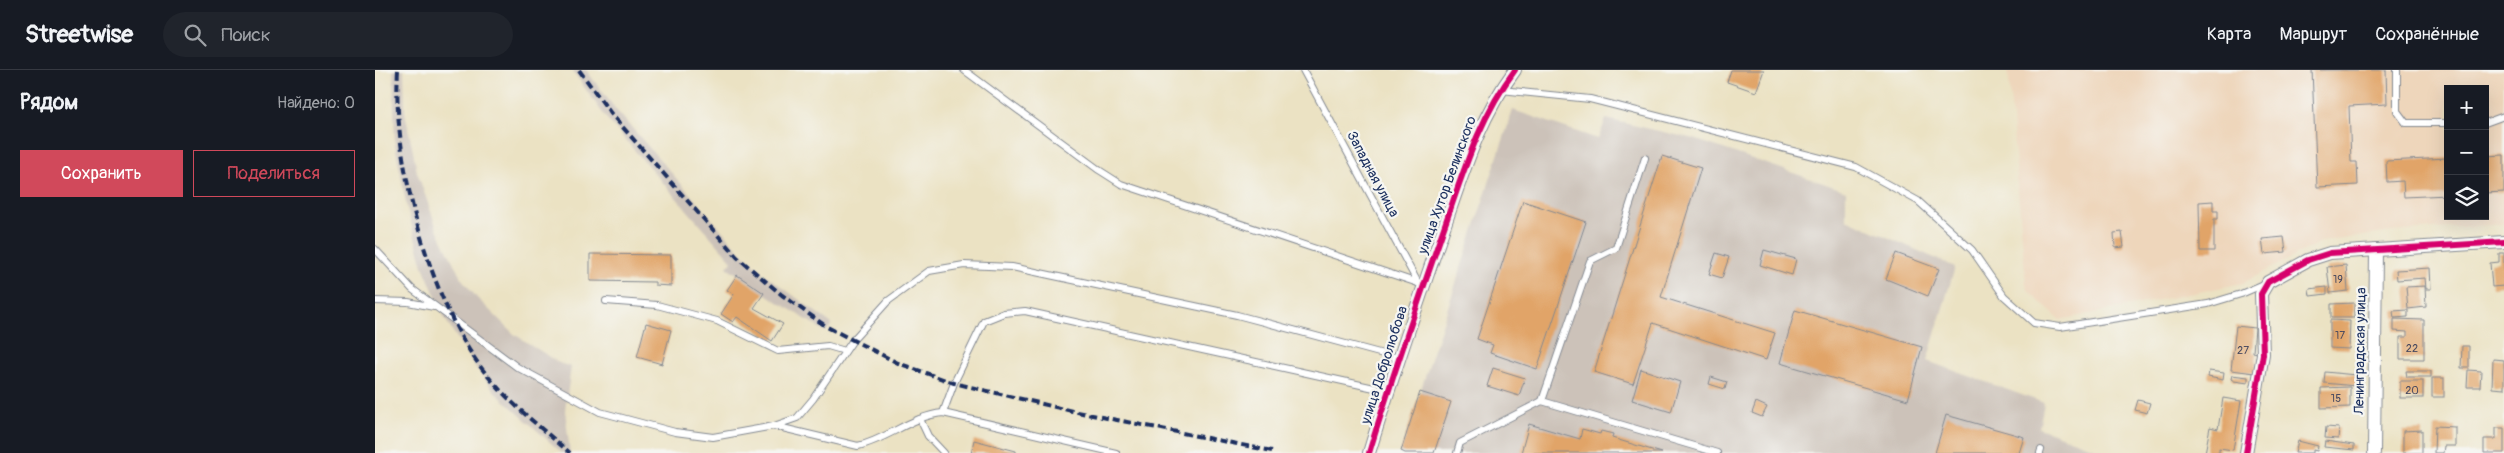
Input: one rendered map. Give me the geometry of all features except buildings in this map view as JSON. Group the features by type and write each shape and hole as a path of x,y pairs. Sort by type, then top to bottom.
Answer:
{"street":[{"name":"улица Хутор Белинского","path":"1421,284 1479,128 1500,90 1515,70"},
{"path":"2246,453 2263,354 2261,294 2267,282 2308,260 2331,253 2504,242"},
{"name":"Ленинградская улица","path":"2374,453 2376,250"},
{"name":"улица Добролюбова","path":"1369,453 1421,284"}],"lane":[{"path":"964,70 1099,170 1121,184 1421,284"},
{"name":"Западная улица","path":"1303,70 1421,284"},
{"path":"2397,70 2397,111 2406,123 2444,123"},
{"path":"1500,90 1590,99 1856,167 1918,201 1972,250 2004,296 2035,323 2060,327 2208,304 2241,294 2267,282"},
{"path":"2489,122 2504,116"},
{"path":"1542,401 1590,261 1616,248 1645,158"},
{"path":"375,250 412,289 517,367 600,412 675,432 713,437 774,426 797,418 813,399 845,351 888,301 929,271 964,264 1012,267 1227,312 1398,358"},
{"path":"375,301 407,302 438,308"},
{"path":"606,301 657,304 717,321 778,351 828,346 845,351"},
{"path":"943,413 954,383 984,321 1004,313 1025,310 1388,391"},
{"path":"1457,453 1459,443 1542,401 1717,453"},
{"path":"774,426 858,446 871,443 928,414 943,413 1116,453"},
{"path":"920,419 928,436 944,453"}],"shaded area":[{"path":"393,70 404,70 405,112 417,172 437,229 461,278 477,298 514,334 559,363 571,367 565,410 570,453 562,453 497,394 476,368 445,319 423,266 407,208 395,144"},
{"path":"572,70 586,70 617,111 741,252 763,273 832,324 826,332 727,267 732,261 607,119"},
{"path":"2008,70 2504,70 2504,224 2392,232 2321,242 2243,283 2060,320 2030,293 2026,285"},
{"path":"1513,110 1598,139 1606,119 1694,139 1846,191 1846,219 1955,267 1927,361 2044,403 2039,428 2108,453 1400,453"}],"railway":[{"path":"398,70 401,143 408,183 417,224 444,302 461,336 489,378 522,412 570,453"},
{"path":"579,70 612,115 737,257 782,295 827,327 898,363 954,383 1072,411 1272,451"}],"cycle path":[{"path":"1369,453 1413,317 1480,129 1490,109 1515,70"},
{"path":"2246,453 2263,354 2261,294 2268,282 2308,260 2330,253 2504,242"}]}
